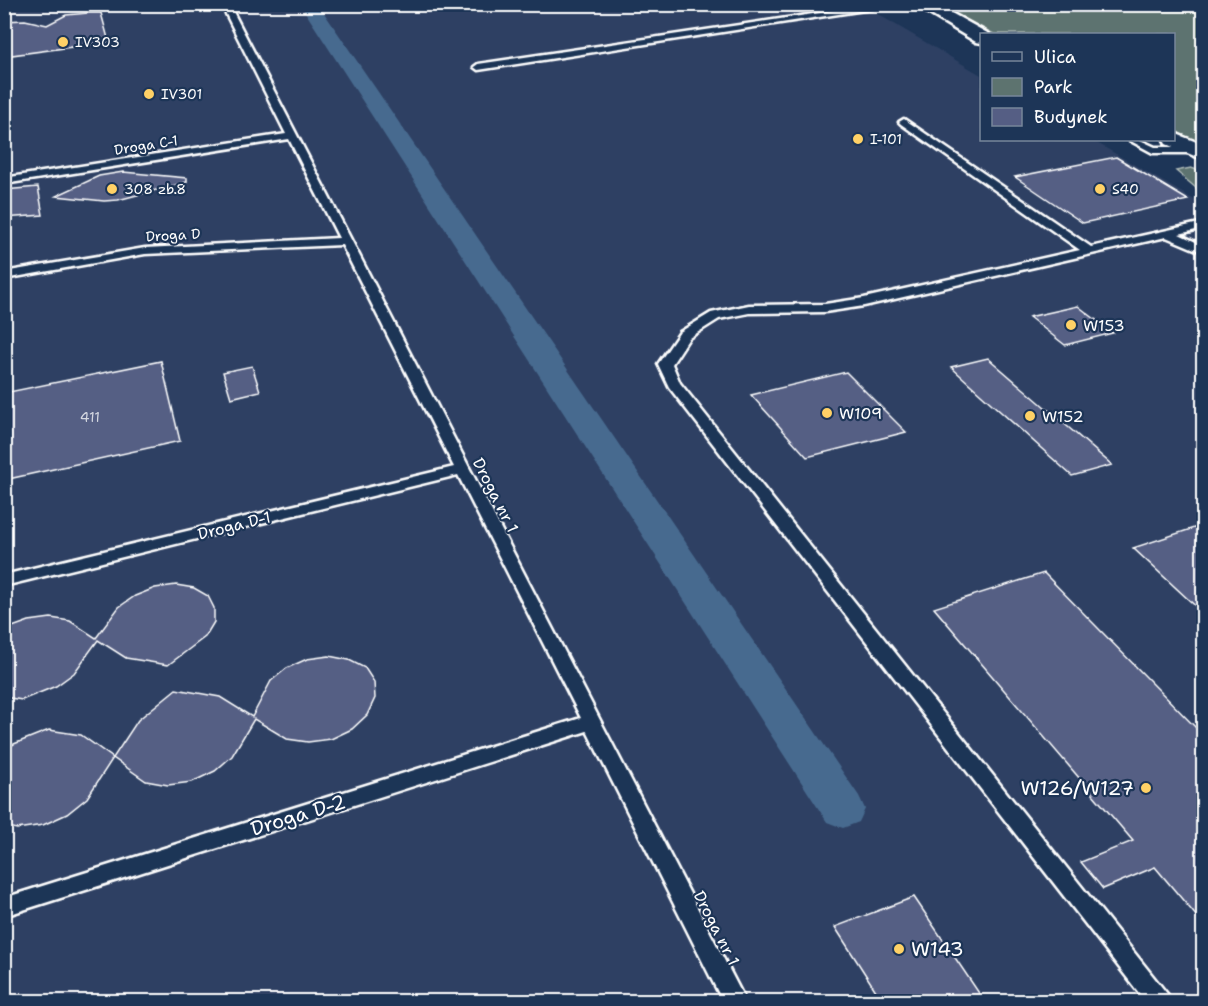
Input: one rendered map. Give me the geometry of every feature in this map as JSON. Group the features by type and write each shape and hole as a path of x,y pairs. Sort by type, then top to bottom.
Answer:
{"street":[{"path":"921,4 980,37"},
{"path":"1175,140 1199,152"}],"lane":[{"name":"Droga nr 1","path":"225,4 734,1001"},
{"path":"478,67 899,4"},
{"path":"904,122 1089,251"},
{"name":"Droga C-1","path":"4,181 292,136"},
{"path":"1136,141 1153,150 1199,152"},
{"path":"1160,1002 674,384 665,364 684,335 715,316 749,309 825,308 864,302 1203,225"},
{"path":"1167,233 1203,250"},
{"name":"Droga D","path":"4,276 145,251 346,241"},
{"name":"Droga D-1","path":"4,581 463,470"},
{"name":"Droga D-2","path":"4,907 592,722"}],"shaded area":[{"path":"5,5 862,5 980,74 980,141 1094,141 1203,205 1203,1001 5,1002"}],"green space":[{"path":"1194,4 1203,9 1203,146 1175,131 1175,33 992,33 938,5"},
{"path":"1191,168 1203,172 1203,194 1176,171"}],"building":[{"path":"101,13 109,42 4,56 6,50 4,21 25,20 47,25 66,15"},
{"name":"S40","path":"1116,157 1188,200 1083,223 1015,177"},
{"name":"308 zb.8","path":"123,172 187,178 187,182 118,200 104,201 56,196 99,176"},
{"path":"38,187 43,215 4,218 4,190"},
{"name":"W153","path":"1078,306 1113,333 1065,345 1029,317"},
{"name":"W152","path":"988,358 1112,465 1072,476 951,367"},
{"path":"161,361 180,441 4,480 4,393"},
{"path":"252,366 260,391 231,398 223,372"},
{"name":"W109","path":"846,372 906,432 807,457 751,395"},
{"path":"1203,525 1203,613 1133,548"},
{"name":"W126/W127","path":"1044,573 1203,735 1203,924 1155,867 1103,889 1081,862 1133,841 934,608"},
{"path":"176,585 194,588 208,596 214,608 214,622 205,637 168,665 126,658 98,640 74,673 56,686 22,700 4,697 4,630 29,621 51,618 70,621 96,638 119,607 135,596 155,588"},
{"path":"329,656 349,660 365,668 374,682 375,698 367,715 352,729 331,739 308,742 287,739 254,719 232,756 215,771 192,782 168,785 146,781 113,758 138,720 176,689 220,697 252,717 271,681 287,668 307,659"},
{"path":"49,730 81,735 113,758 87,798 67,814 43,825 17,829 4,826 4,751 14,744"},
{"name":"W143","path":"914,897 985,1002 883,1002 835,927"}],"waterway":[{"path":"309,4 843,809"}],"place":[{"name":"IV303","path":"63,42"},
{"name":"IV301","path":"149,94"},
{"name":"I-101","path":"858,139"},
{"name":"308 zb.8","path":"112,189"},
{"name":"S40","path":"1100,189"},
{"name":"W153","path":"1071,325"},
{"name":"W109","path":"827,413"},
{"name":"W152","path":"1030,416"},
{"name":"W126/W127","path":"1146,788"},
{"name":"W143","path":"899,949"}]}
